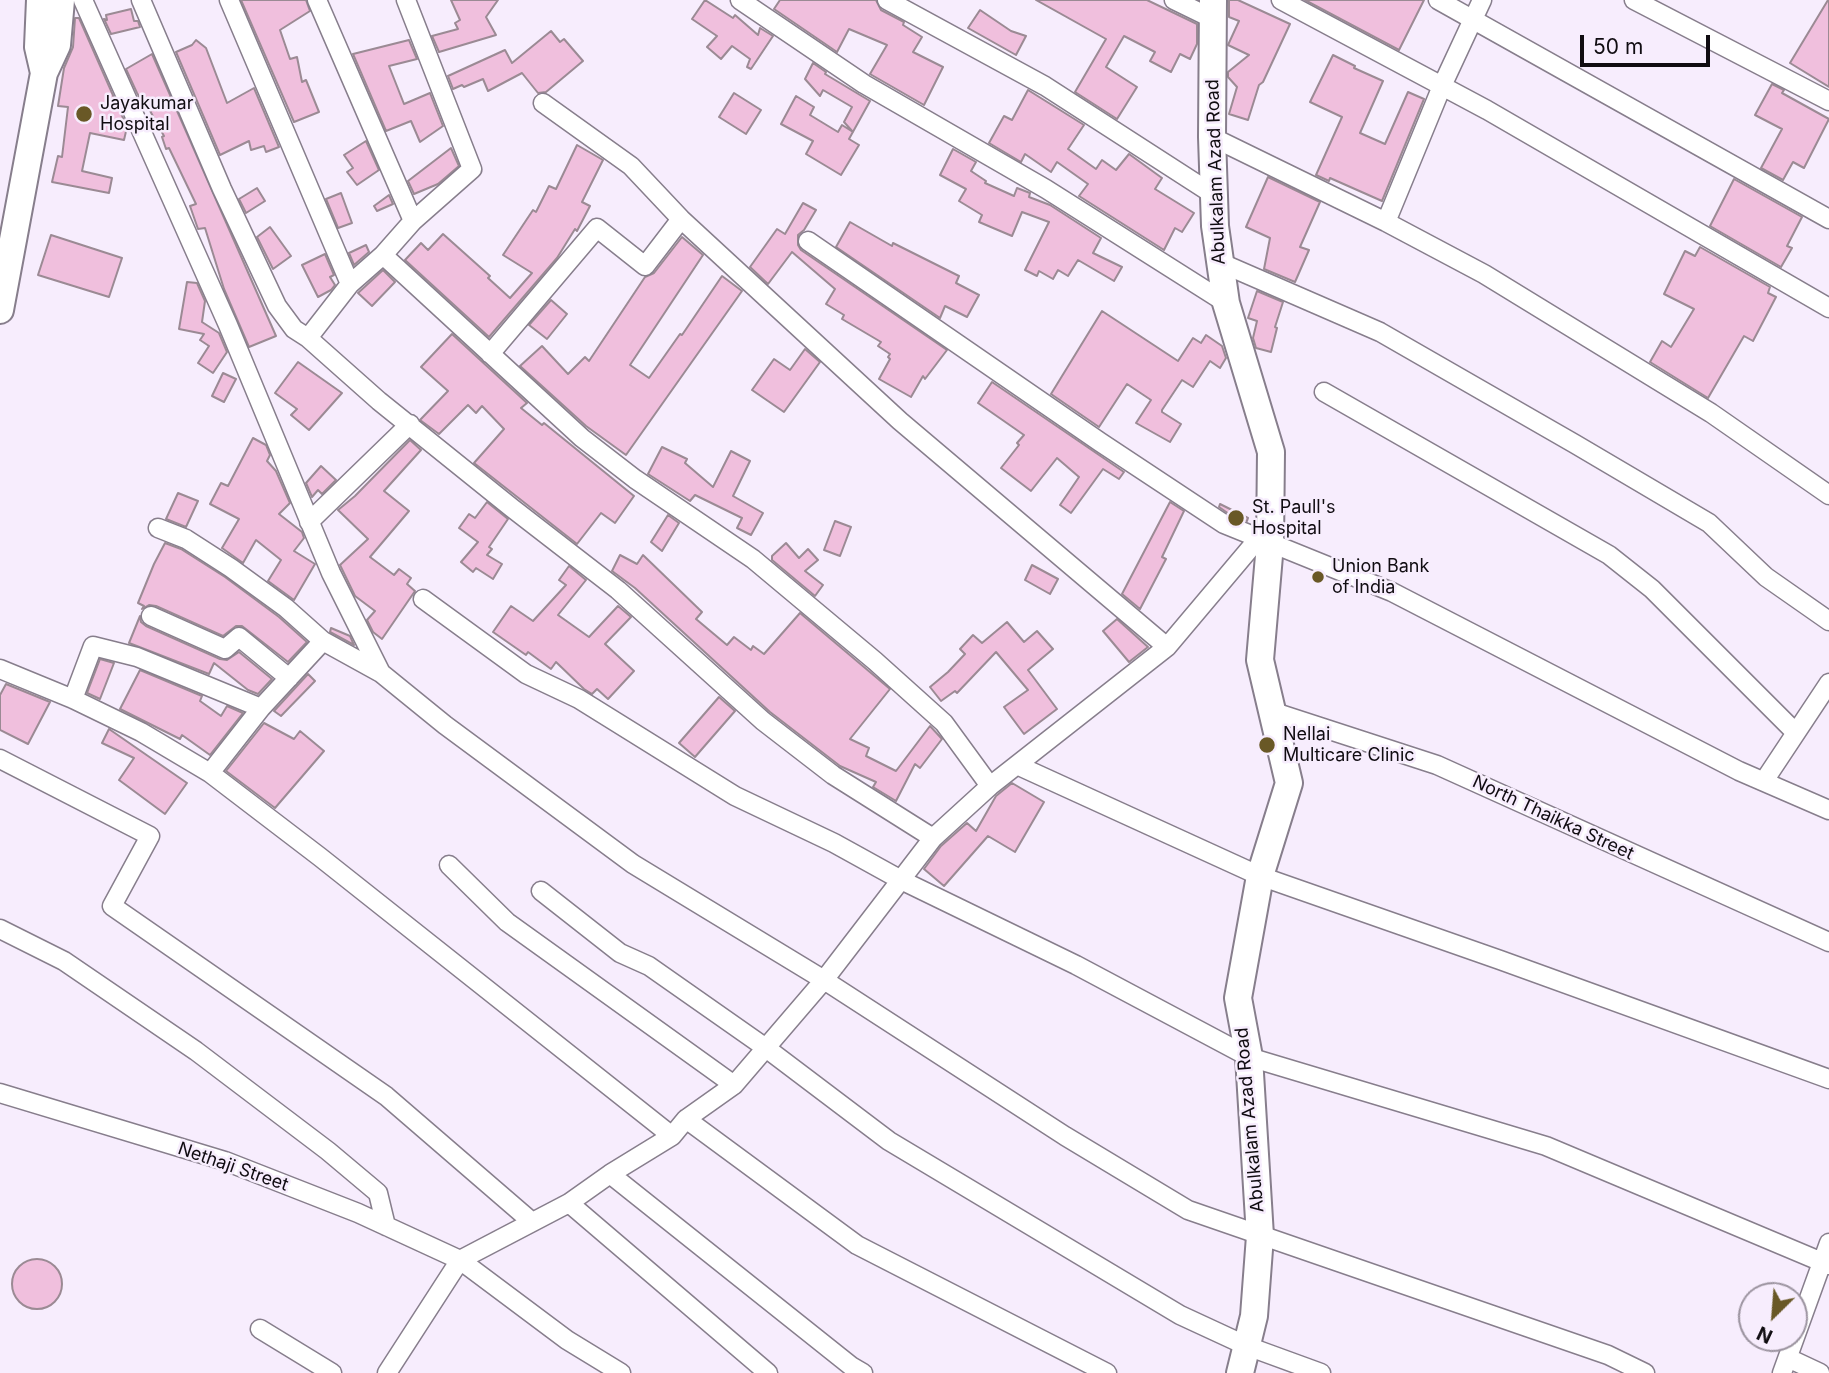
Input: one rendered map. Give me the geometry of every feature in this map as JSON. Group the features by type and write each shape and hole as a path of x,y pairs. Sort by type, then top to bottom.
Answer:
{"main road":[{"path":"40,0 38,47 44,73"},
{"path":"0,310 44,73 57,45 61,0"},
{"name":"Abulkalam Azad Road","path":"1213,10 1212,137 1219,262 1226,303 1270,452 1260,660 1289,783 1260,876 1238,998 1249,1057 1260,1236 1254,1317 1240,1373"}],"street":[{"path":"83,0 222,312 331,573 382,673"},
{"path":"141,0 222,189 278,306 294,329 308,338 379,401 618,590 763,721 833,775 933,838"},
{"path":"229,0 350,284"},
{"path":"317,0 413,221"},
{"path":"308,338 350,284 383,255 413,221 472,169 406,0"},
{"path":"740,0 864,84 1046,189 1226,303"},
{"path":"887,0 1045,86 1214,195"},
{"path":"1174,0 1213,10"},
{"path":"1281,0 1442,86 1829,308"},
{"path":"1438,0 1829,219"},
{"path":"1386,222 1442,86 1482,0"},
{"path":"1634,0 1829,101"},
{"path":"543,103 631,166 681,219 900,421 1167,647"},
{"path":"1212,137 1386,222 1484,274 1711,413 1829,495"},
{"path":"490,354 597,228 645,266 681,219"},
{"path":"808,241 1224,524 1392,592 1727,764 1829,810"},
{"path":"383,255 530,392 593,446 635,479 753,559 875,661 944,723 990,786"},
{"path":"1219,262 1380,332 1597,457 1709,523 1766,577 1829,621"},
{"path":"1324,392 1609,555 1652,589 1796,733"},
{"path":"309,522 410,424"},
{"path":"158,528 186,539 231,568 286,608 323,641 382,673 445,725 633,863 824,980 1065,1136 1188,1210 1608,1355 1645,1373"},
{"path":"387,1373 460,1259 569,1203 672,1136 686,1119 734,1085 824,980 933,838 990,786 1019,766 1167,647 1264,542"},
{"path":"423,599 526,674 579,699 735,796 1076,965 1249,1057 1546,1146 1826,1263"},
{"path":"151,616 225,649 239,637 289,678"},
{"path":"210,773 261,708 323,641"},
{"path":"73,699 93,646 137,657 261,708"},
{"path":"0,669 73,699 141,732 210,773 672,1136"},
{"path":"1764,781 1829,683"},
{"name":"North Thaikka Street","path":"1271,710 1437,765 1829,942"},
{"path":"0,758 150,836 112,906 386,1096 532,1223"},
{"path":"1019,766 1260,876 1829,1079"},
{"path":"449,865 507,922 734,1085"},
{"path":"541,891 620,953 649,966 766,1048 889,1141 1180,1315 1247,1346 1321,1373"},
{"path":"0,929 64,961 195,1051 328,1151 378,1193 386,1226"},
{"name":"Nethaji Street","path":"0,1094 225,1161 358,1213 460,1259 567,1340 621,1373"},
{"path":"686,1119 857,1245 1107,1373"},
{"path":"610,1174 863,1373"},
{"path":"569,1203 768,1373"},
{"path":"1820,1373 1785,1365 1826,1263 1829,1243"},
{"path":"260,1329 332,1373"}],"building":[{"path":"241,0 306,0 310,11 280,30 290,59 297,57 302,82 306,80 319,112 294,122"},
{"path":"451,0 498,0 486,17 496,35 439,52 432,36 458,29 455,23 460,20"},
{"path":"705,0 733,18 735,15 758,35 760,28 773,36 751,69 747,67 750,59 732,46 721,59 707,47 717,36 692,19"},
{"path":"780,0 876,0 881,10 904,22 903,25 922,37 913,52 943,67 924,105 870,74 887,45 849,29 837,52 774,9"},
{"path":"1036,0 1147,0 1197,24 1197,44 1190,59 1180,54 1171,72 1150,61 1155,52 1124,36 1106,67 1137,87 1117,119 1075,92 1106,39"},
{"path":"1229,0 1238,0 1290,24 1263,82 1259,85 1248,120 1229,114 1237,87 1228,77 1228,72 1249,55 1228,45 1239,21 1229,17"},
{"path":"1305,0 1424,0 1399,50"},
{"path":"1829,0 1829,87 1790,63"},
{"path":"131,9 134,21 138,21 140,27 111,34 104,19 107,20 106,15"},
{"path":"980,10 1011,31 1026,36 1016,55 968,28"},
{"path":"75,18 79,18 127,127 124,140 90,133 82,171 112,178 109,193 52,182 58,156 62,157 68,107 58,106 64,68 73,47"},
{"path":"551,31 560,42 564,39 583,61 546,92 538,93 522,73 488,91 483,79 453,89 448,76 505,50 512,63"},
{"path":"196,40 206,48 227,103 254,88 279,147 266,152 264,146 251,150 249,141 220,155 176,52 192,45"},
{"path":"409,40 417,59 389,66 404,104 430,93 443,126 420,142 411,121 386,131 353,54"},
{"path":"152,54 276,336 249,347 224,289 205,228 198,229 190,206 196,204 169,148 166,149 162,137 164,136 137,93 126,69"},
{"path":"1333,55 1383,81 1360,133 1385,144 1408,92 1424,99 1382,201 1330,178 1329,181 1316,175 1342,117 1310,102"},
{"path":"813,63 826,72 825,74 870,101 853,132 844,122 852,107 823,90 820,96 805,79"},
{"path":"1772,84 1784,90 1782,93 1829,119 1804,168 1793,162 1783,180 1761,168 1782,129 1755,115"},
{"path":"1028,90 1084,125 1068,149 1096,169 1102,160 1116,170 1129,154 1162,178 1155,189 1194,213 1182,232 1175,228 1164,250 1079,196 1088,184 1057,162 1051,172 1025,154 1021,162 989,143 1004,116 1012,120"},
{"path":"734,93 761,110 746,134 719,117"},
{"path":"796,96 814,107 810,115 838,132 842,125 853,132 849,139 859,145 841,175 806,154 813,141 781,124"},
{"path":"366,141 379,170 357,185 347,172 353,168 344,155"},
{"path":"577,145 603,160 582,202 590,206 577,231 575,229 557,258 489,337 405,260 421,243 428,250 443,234 510,298 532,273 503,255 533,210 536,212 549,186 556,189"},
{"path":"451,148 459,166 438,184 414,194 408,181"},
{"path":"953,149 976,162 971,171 986,181 985,183 1014,196 1017,188 1030,193 1029,197 1050,205 1101,238 1093,253 1122,267 1114,281 1078,260 1068,276 1058,270 1053,279 1039,271 1037,276 1025,270 1049,222 1022,212 1012,236 979,222 982,215 959,201 966,189 940,175"},
{"path":"1268,177 1320,202 1300,247 1309,250 1295,282 1264,269 1270,238 1246,227"},
{"path":"1734,179 1802,217 1787,246 1792,248 1781,267 1710,226"},
{"path":"257,188 265,201 246,213 239,199"},
{"path":"341,193 352,223 338,228 326,199"},
{"path":"389,195 393,204 377,211 374,206"},
{"path":"803,203 816,210 798,235 801,250 947,350 925,379 923,376 911,397 879,379 890,354 878,346 881,342 842,319 844,315 826,304 835,289 792,252 768,284 750,267 777,229 785,234"},
{"path":"850,222 892,246 893,243 959,276 956,283 979,295 967,317 945,306 940,318 836,247"},
{"path":"270,227 291,256 273,269 257,237"},
{"path":"51,235 122,258 109,297 38,275"},
{"path":"682,237 703,255 630,365 649,378 722,276 742,291 626,455 586,426 520,366 542,346 568,374 585,357 589,361 645,277 654,273"},
{"path":"366,245 369,252 354,265 349,253"},
{"path":"1700,247 1770,287 1768,293 1776,297 1753,341 1744,336 1708,398 1650,362 1662,341 1671,347 1694,309 1664,294 1685,251 1695,256"},
{"path":"325,254 334,275 330,277 335,285 318,297 302,265"},
{"path":"383,270 395,282 372,306 358,293"},
{"path":"187,282 197,283 205,301 202,322 219,333 227,352 213,373 198,363 209,346 200,340 204,334 179,329"},
{"path":"1257,291 1283,302 1271,352 1256,348 1253,338 1257,321 1248,318"},
{"path":"551,300 567,314 547,339 529,325"},
{"path":"1102,311 1178,361 1193,338 1201,343 1206,335 1222,346 1226,358 1220,368 1210,361 1193,387 1182,380 1162,410 1181,424 1170,442 1136,423 1151,400 1127,384 1099,427 1051,394"},
{"path":"452,334 527,403 521,408 542,425 544,423 634,496 615,523 601,513 577,544 474,463 504,429 482,406 476,413 468,405 439,434 420,420 448,391 421,367"},
{"path":"805,349 820,362 784,412 752,390 774,359 790,370"},
{"path":"298,362 342,393 309,430 291,415 297,409 275,393"},
{"path":"223,373 236,379 224,402 212,396"},
{"path":"992,382 1124,472 1119,479 1103,469 1071,513 1060,505 1079,477 1057,458 1031,491 1001,468 1024,435 978,403"},
{"path":"253,438 266,445 270,455 267,461 276,471 290,503 279,514 302,532 304,538 294,551 315,564 294,600 268,581 281,560 256,540 243,563 222,548 239,519 210,504 221,483 228,486"},
{"path":"410,440 421,450 384,491 409,511 370,557 394,575 399,569 411,578 407,584 415,591 382,639 373,632 367,620 375,611 355,596 340,565 368,539 338,510"},
{"path":"662,447 687,459 685,463 713,487 731,451 750,461 733,496 763,513 751,535 737,528 742,518 695,495 690,501 648,474"},
{"path":"321,466 336,480 322,494 318,490 312,497 306,483"},
{"path":"178,493 198,501 186,527 166,519"},
{"path":"487,502 508,519 489,547 492,549 487,555 502,564 493,579 476,568 473,572 461,562 478,542 459,528 469,514 475,518"},
{"path":"1170,502 1184,511 1162,557 1166,559 1140,609 1122,594"},
{"path":"1220,504 1248,518 1247,521 1229,514 1219,507"},
{"path":"668,515 679,523 662,551 651,542"},
{"path":"835,521 851,527 840,556 824,550"},
{"path":"165,543 181,549 225,577 279,617 307,642 288,662 242,626 236,626 223,636 156,606 149,605 142,609 144,606 138,603"},
{"path":"786,543 799,558 808,549 818,560 805,571 823,585 815,596 772,560 772,556"},
{"path":"620,555 637,564 643,555 702,612 696,619 727,645 734,637 751,650 753,646 764,654 800,613 890,689 850,739 869,748 866,756 896,771 930,726 942,739 920,768 915,764 896,801 873,787 876,782 840,766 770,712 635,588 612,571"},
{"path":"1032,565 1058,579 1050,594 1025,580"},
{"path":"569,566 586,580 558,615 589,637 618,606 631,617 605,644 634,671 608,699 597,689 592,694 584,689 556,662 551,669 493,632 511,606 533,621 566,585 559,580"},
{"path":"140,616 141,622 146,626 220,659 227,660 239,652 272,679 258,694 248,690 214,663 209,674 129,643"},
{"path":"1117,619 1148,647 1129,662 1103,631"},
{"path":"1007,622 1024,642 1037,631 1053,649 1028,670 1057,709 1024,734 1004,707 1028,690 996,652 957,693 955,691 941,701 930,687 965,654 960,649 973,635 982,643"},
{"path":"331,628 350,636 354,645 330,632"},
{"path":"100,659 114,663 100,699 87,693"},
{"path":"140,670 202,696 200,701 221,716 227,706 243,713 210,755 182,735 180,739 120,709"},
{"path":"308,674 315,681 281,716 274,711"},
{"path":"6,684 50,702 28,744 0,730 0,695"},
{"path":"719,697 735,711 695,757 679,743"},
{"path":"264,723 294,739 300,731 324,751 275,808 226,771"},
{"path":"109,729 187,783 165,814 119,780 134,758 102,743"},
{"path":"1012,783 1044,802 1015,852 988,836 944,886 924,869 941,846 967,823 976,831 996,796"},
{"path":"37,1259 54,1267 62,1284 54,1301 37,1309 20,1301 12,1284 20,1267"}],"place":[{"name":"Jayakumar Hospital","path":"84,114"},
{"name":"St. Paull's Hospital","path":"1236,518"},
{"name":"Union Bank of India","path":"1318,577"},
{"name":"Nellai Multicare Clinic","path":"1267,745"}]}
